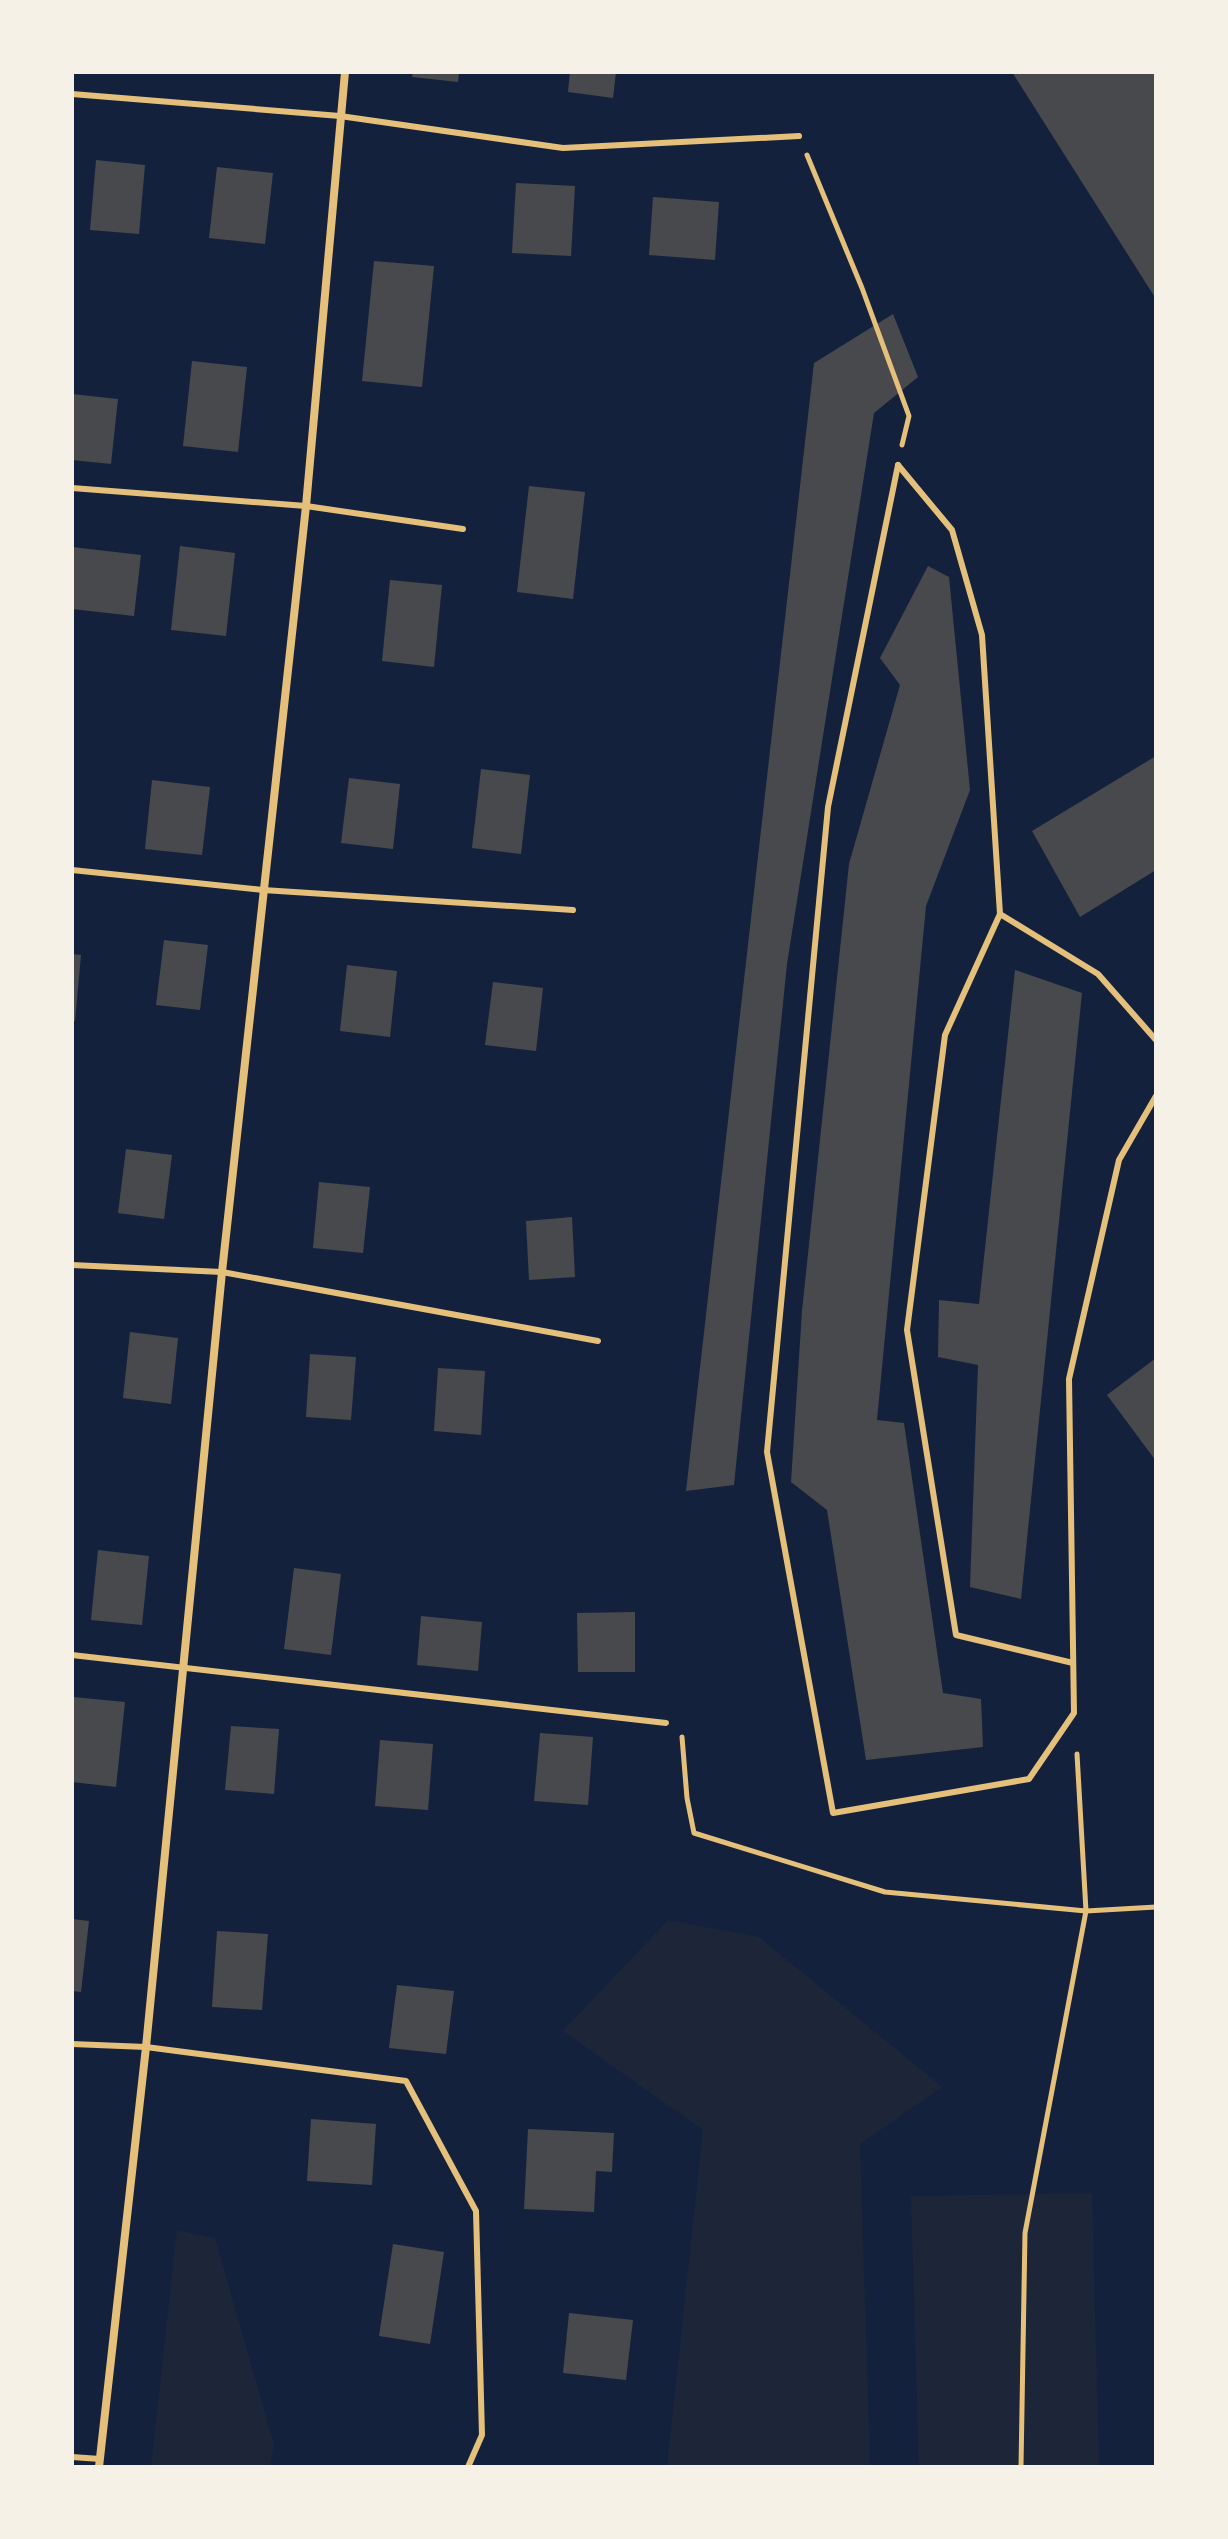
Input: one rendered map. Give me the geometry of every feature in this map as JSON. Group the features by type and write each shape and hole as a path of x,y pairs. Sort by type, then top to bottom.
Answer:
{"street":[{"path":"100,2463 146,2047 222,1272 306,506 345,72"}],"lane":[{"path":"72,94 340,116 563,148 799,136"},
{"path":"898,465 952,530 982,635 1000,914 945,1035 907,1330 956,1635 1073,1663"},
{"path":"898,465 828,807 767,1452 833,1813 1029,1779 1074,1713 1069,1379 1119,1160 1156,1096"},
{"path":"72,488 306,506 463,529"},
{"path":"72,870 263,890 573,910"},
{"path":"1000,914 1098,974 1156,1040"},
{"path":"72,1265 222,1272 598,1341"},
{"path":"72,1655 666,1723"},
{"path":"72,2044 146,2047 406,2081 476,2211 482,2435 468,2467"},
{"path":"72,2457 100,2463"}],"path":[{"path":"799,136 862,288 909,416 898,465"},
{"path":"1021,2467 1025,2233 1086,1911 1074,1713"},
{"path":"684,1738 687,1798 694,1833 885,1892 1086,1911 1156,1907"}],"shaded area":[{"path":"668,1920 759,1937 942,2087 860,2144 870,2467 667,2467 703,2130 563,2031"},
{"path":"1092,2193 1099,2467 919,2467 911,2196"},
{"path":"177,2230 215,2238 274,2445 270,2467 151,2467"}],"building":[{"path":"413,72 459,72 458,82 412,77"},
{"path":"570,72 616,72 613,98 568,92"},
{"path":"1012,72 1156,72 1156,299"},
{"path":"96,160 145,165 139,234 90,230"},
{"path":"217,167 273,173 265,244 209,238"},
{"path":"516,183 575,186 571,256 512,253"},
{"path":"653,197 719,202 715,260 649,255"},
{"path":"374,261 434,266 422,387 362,381"},
{"path":"893,314 918,377 874,413 787,964 734,1485 686,1491 814,363"},
{"path":"192,361 247,367 238,452 183,446"},
{"path":"72,394 118,399 111,464 72,460"},
{"path":"529,486 585,492 573,599 517,592"},
{"path":"180,546 235,553 226,636 171,630"},
{"path":"72,547 141,555 134,616 72,609"},
{"path":"928,566 949,577 970,790 926,906 877,1420 904,1423 943,1693 981,1699 983,1747 866,1760 827,1510 791,1482 802,1311 849,864 900,685 880,658"},
{"path":"390,580 442,585 434,667 382,661"},
{"path":"1156,756 1156,870 1080,917 1032,831"},
{"path":"481,769 530,775 521,854 472,848"},
{"path":"349,778 400,784 393,849 341,843"},
{"path":"152,780 210,787 202,855 145,849"},
{"path":"164,940 208,945 200,1010 156,1005"},
{"path":"72,954 81,955 75,1021 72,1021"},
{"path":"347,965 397,971 390,1037 340,1031"},
{"path":"1015,970 1082,993 1021,1599 970,1587 978,1365 938,1357 939,1300 979,1304"},
{"path":"493,982 543,988 536,1051 485,1045"},
{"path":"126,1149 172,1155 164,1219 118,1213"},
{"path":"319,1182 370,1187 363,1253 313,1248"},
{"path":"572,1217 575,1277 529,1280 526,1221"},
{"path":"130,1332 178,1338 171,1404 123,1398"},
{"path":"310,1354 356,1357 351,1420 306,1417"},
{"path":"1156,1358 1156,1461 1107,1395"},
{"path":"438,1368 485,1371 481,1435 434,1431"},
{"path":"98,1550 149,1556 142,1625 91,1620"},
{"path":"294,1568 341,1574 331,1655 284,1649"},
{"path":"635,1612 635,1672 578,1672 577,1613"},
{"path":"421,1616 482,1622 478,1671 417,1665"},
{"path":"73,1697 125,1702 116,1787 72,1782"},
{"path":"231,1726 279,1729 274,1794 225,1790"},
{"path":"540,1733 593,1737 588,1805 534,1801"},
{"path":"380,1740 433,1744 428,1810 375,1806"},
{"path":"72,1919 89,1921 81,1992 72,1991"},
{"path":"217,1931 268,1934 262,2010 212,2007"},
{"path":"397,1985 454,1991 446,2054 389,2048"},
{"path":"311,2119 376,2124 372,2185 307,2181"},
{"path":"528,2129 614,2133 612,2172 596,2171 594,2212 524,2209"},
{"path":"393,2244 444,2252 430,2344 379,2336"},
{"path":"569,2313 633,2320 626,2380 563,2373"}]}
